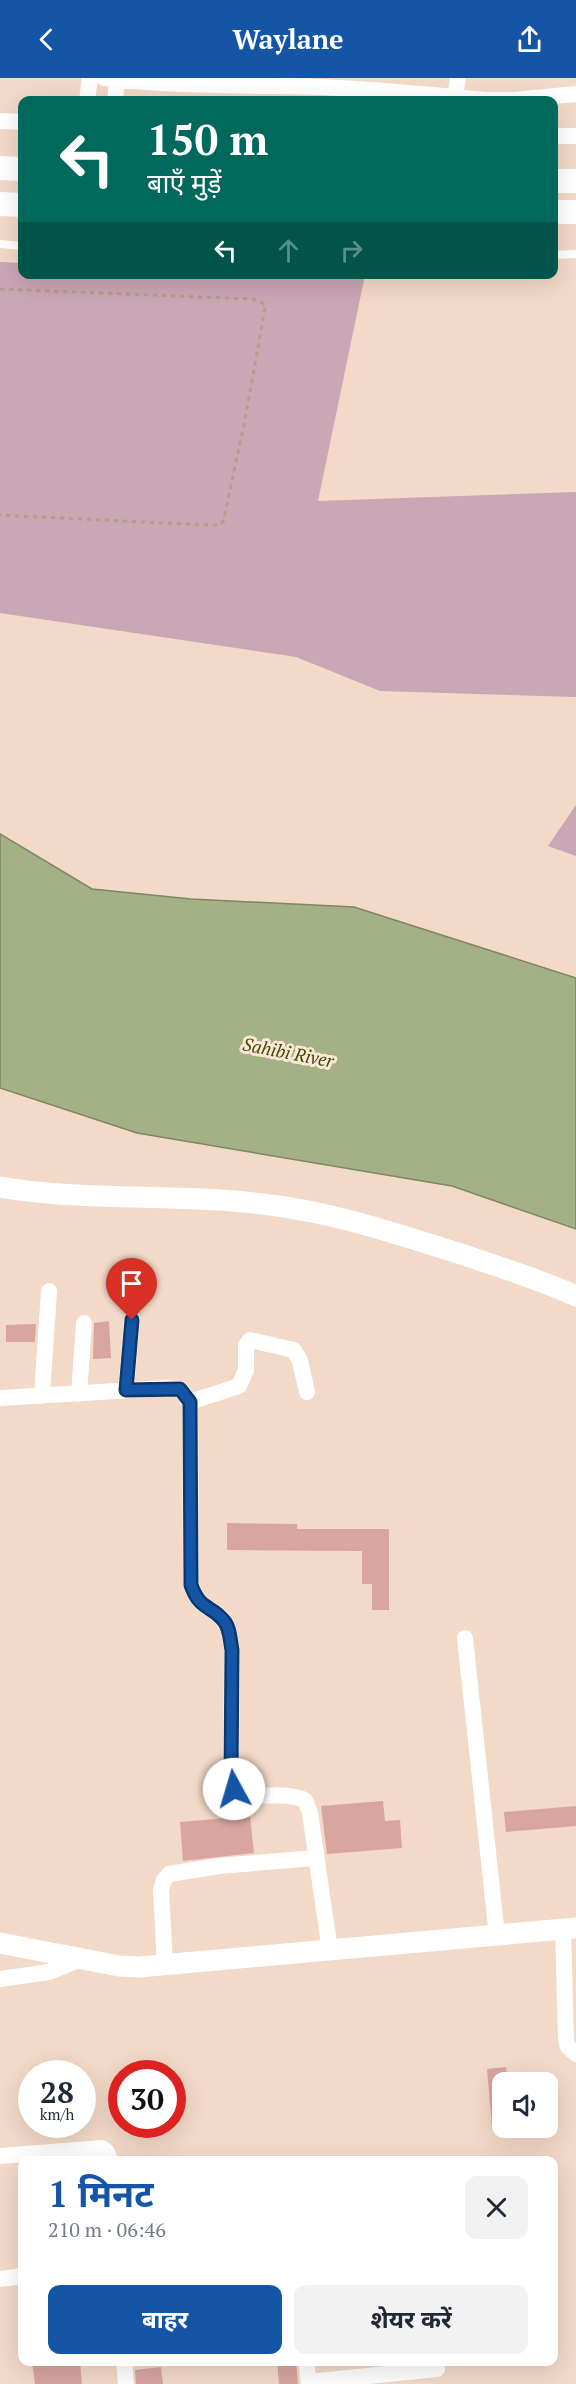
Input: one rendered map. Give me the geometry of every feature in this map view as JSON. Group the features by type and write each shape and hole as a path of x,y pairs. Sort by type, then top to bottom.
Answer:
{"main road":[{"path":"0,168 18,169"},
{"path":"558,181 576,181"},
{"path":"0,204 18,205"},
{"path":"558,212 576,212"}],"street":[{"path":"88,96 90,78"},
{"path":"455,96 458,78"},
{"path":"114,96 111,79 213,87 390,85 450,96"},
{"path":"555,96 576,94"},
{"path":"0,122 18,122"},
{"path":"558,136 576,136"},
{"path":"0,1188 48,1196 189,1198 261,1204 316,1212 373,1225 544,1282 576,1296"},
{"path":"42,1396 49,1291"},
{"path":"126,1390 132,1320"},
{"path":"79,1394 84,1323"},
{"path":"190,1402 239,1386 246,1370 246,1345 250,1340 294,1350 300,1361 307,1392"},
{"path":"0,1398 180,1389 190,1402 191,1585 196,1598 224,1620 228,1629 232,1650 231,1776 234,1789 244,1795 292,1794 305,1800 310,1813 330,1951"},
{"path":"465,1638 497,1936"},
{"path":"165,1965 161,1890 169,1874 219,1866 315,1858"},
{"path":"0,1943 119,1966 165,1965 570,1928 566,2040 568,2048 576,2054"},
{"path":"0,1979 48,1972 81,1959"},
{"path":"0,2156 102,2148 107,2151 109,2156"},
{"path":"0,2279 18,2277"},
{"path":"124,2366 126,2384"},
{"path":"307,2366 309,2383 437,2370"}],"lane":[{"path":"0,244 18,246"},
{"path":"558,255 576,254"}],"path":[{"path":"0,289 253,299 265,304 265,308 243,431 223,522 219,525 205,525 0,515"}],"shaded area":[{"path":"0,262 18,263 18,279 364,279 318,501 576,492 576,697 380,691 296,657 0,613"},
{"path":"576,805 576,856 548,846"}],"water":[{"name":"Sahibi River","path":"0,834 92,889 191,899 354,907 576,978 576,1229 452,1186 137,1133 0,1088"}],"building":[{"path":"109,1321 111,1358 93,1359 94,1323"},
{"path":"36,1324 35,1342 6,1342 6,1325"},
{"path":"227,1523 297,1524 297,1529 389,1529 389,1610 372,1610 372,1584 362,1584 362,1551 227,1550"},
{"path":"383,1801 385,1821 400,1820 402,1848 327,1854 321,1806"},
{"path":"576,1806 576,1826 506,1832 504,1812"},
{"path":"250,1816 254,1853 183,1861 180,1822"},
{"path":"506,2067 507,2072 492,2072 492,2128 487,2069"},
{"path":"33,2366 80,2366 82,2384 35,2384"},
{"path":"277,2366 296,2366 298,2384 279,2384"},
{"path":"161,2367 163,2384 136,2384 135,2370"}],"route":[{"path":"132,1320 126,1390 180,1389 190,1402 191,1585 196,1598 207,1609 224,1620 228,1629 232,1650 231,1776 234,1789"}]}
